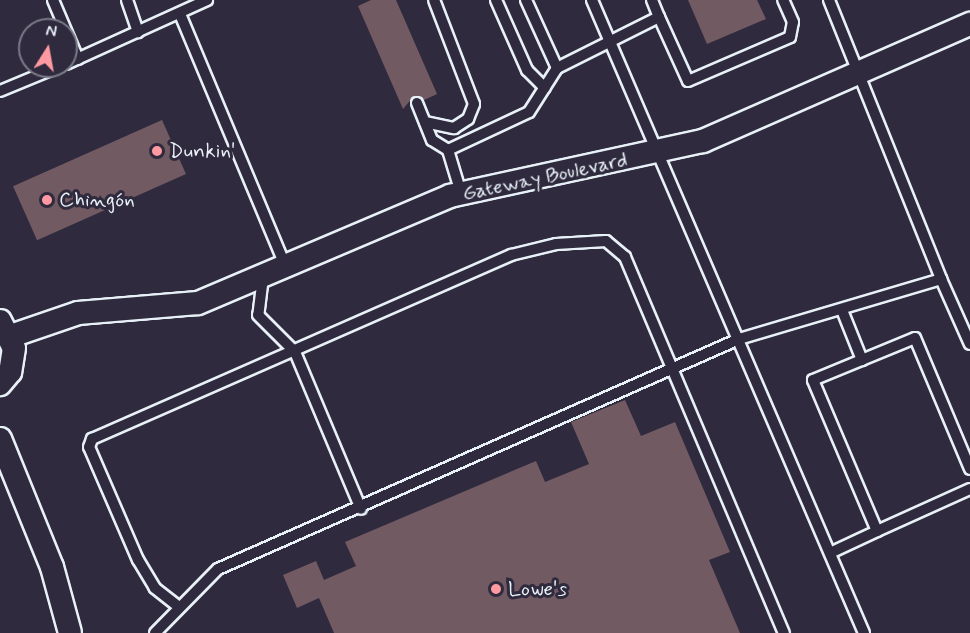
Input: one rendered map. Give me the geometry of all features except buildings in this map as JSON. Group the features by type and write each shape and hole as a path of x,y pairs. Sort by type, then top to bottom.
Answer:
{"street":[{"name":"Gateway Boulevard","path":"6,329 78,313 198,303 263,278 461,193 660,153 720,135 970,24"},
{"path":"0,384 14,360 6,329"},
{"path":"0,439 52,567 70,633"}],"lane":[{"path":"53,0 61,18"},
{"path":"127,0 138,32"},
{"path":"78,59 207,0"},
{"path":"424,122 454,128 468,119 474,104 434,0"},
{"path":"496,0 527,70 545,88"},
{"path":"526,0 557,68"},
{"path":"592,0 740,339 863,633"},
{"path":"652,0 688,81 790,37 793,22 783,0"},
{"path":"829,0 941,279 970,344"},
{"path":"180,14 286,267"},
{"path":"448,150 529,112 557,68 659,17"},
{"path":"0,91 31,78"},
{"path":"417,103 432,140 448,150 461,193"},
{"path":"179,607 155,588 138,560 89,447 92,439 295,352 511,255 556,244 606,241 625,257 674,368 784,633"},
{"path":"263,278 258,315 295,352 361,509"},
{"path":"155,633 218,569 361,509 740,339 941,279"},
{"path":"842,310 862,360"},
{"path":"877,531 813,380 915,338 970,469"},
{"path":"830,553 970,489"}],"place":[{"name":"Dunkin'","path":"157,151"},
{"name":"Chingón","path":"47,200"},
{"name":"Lowe's","path":"496,589"}]}
